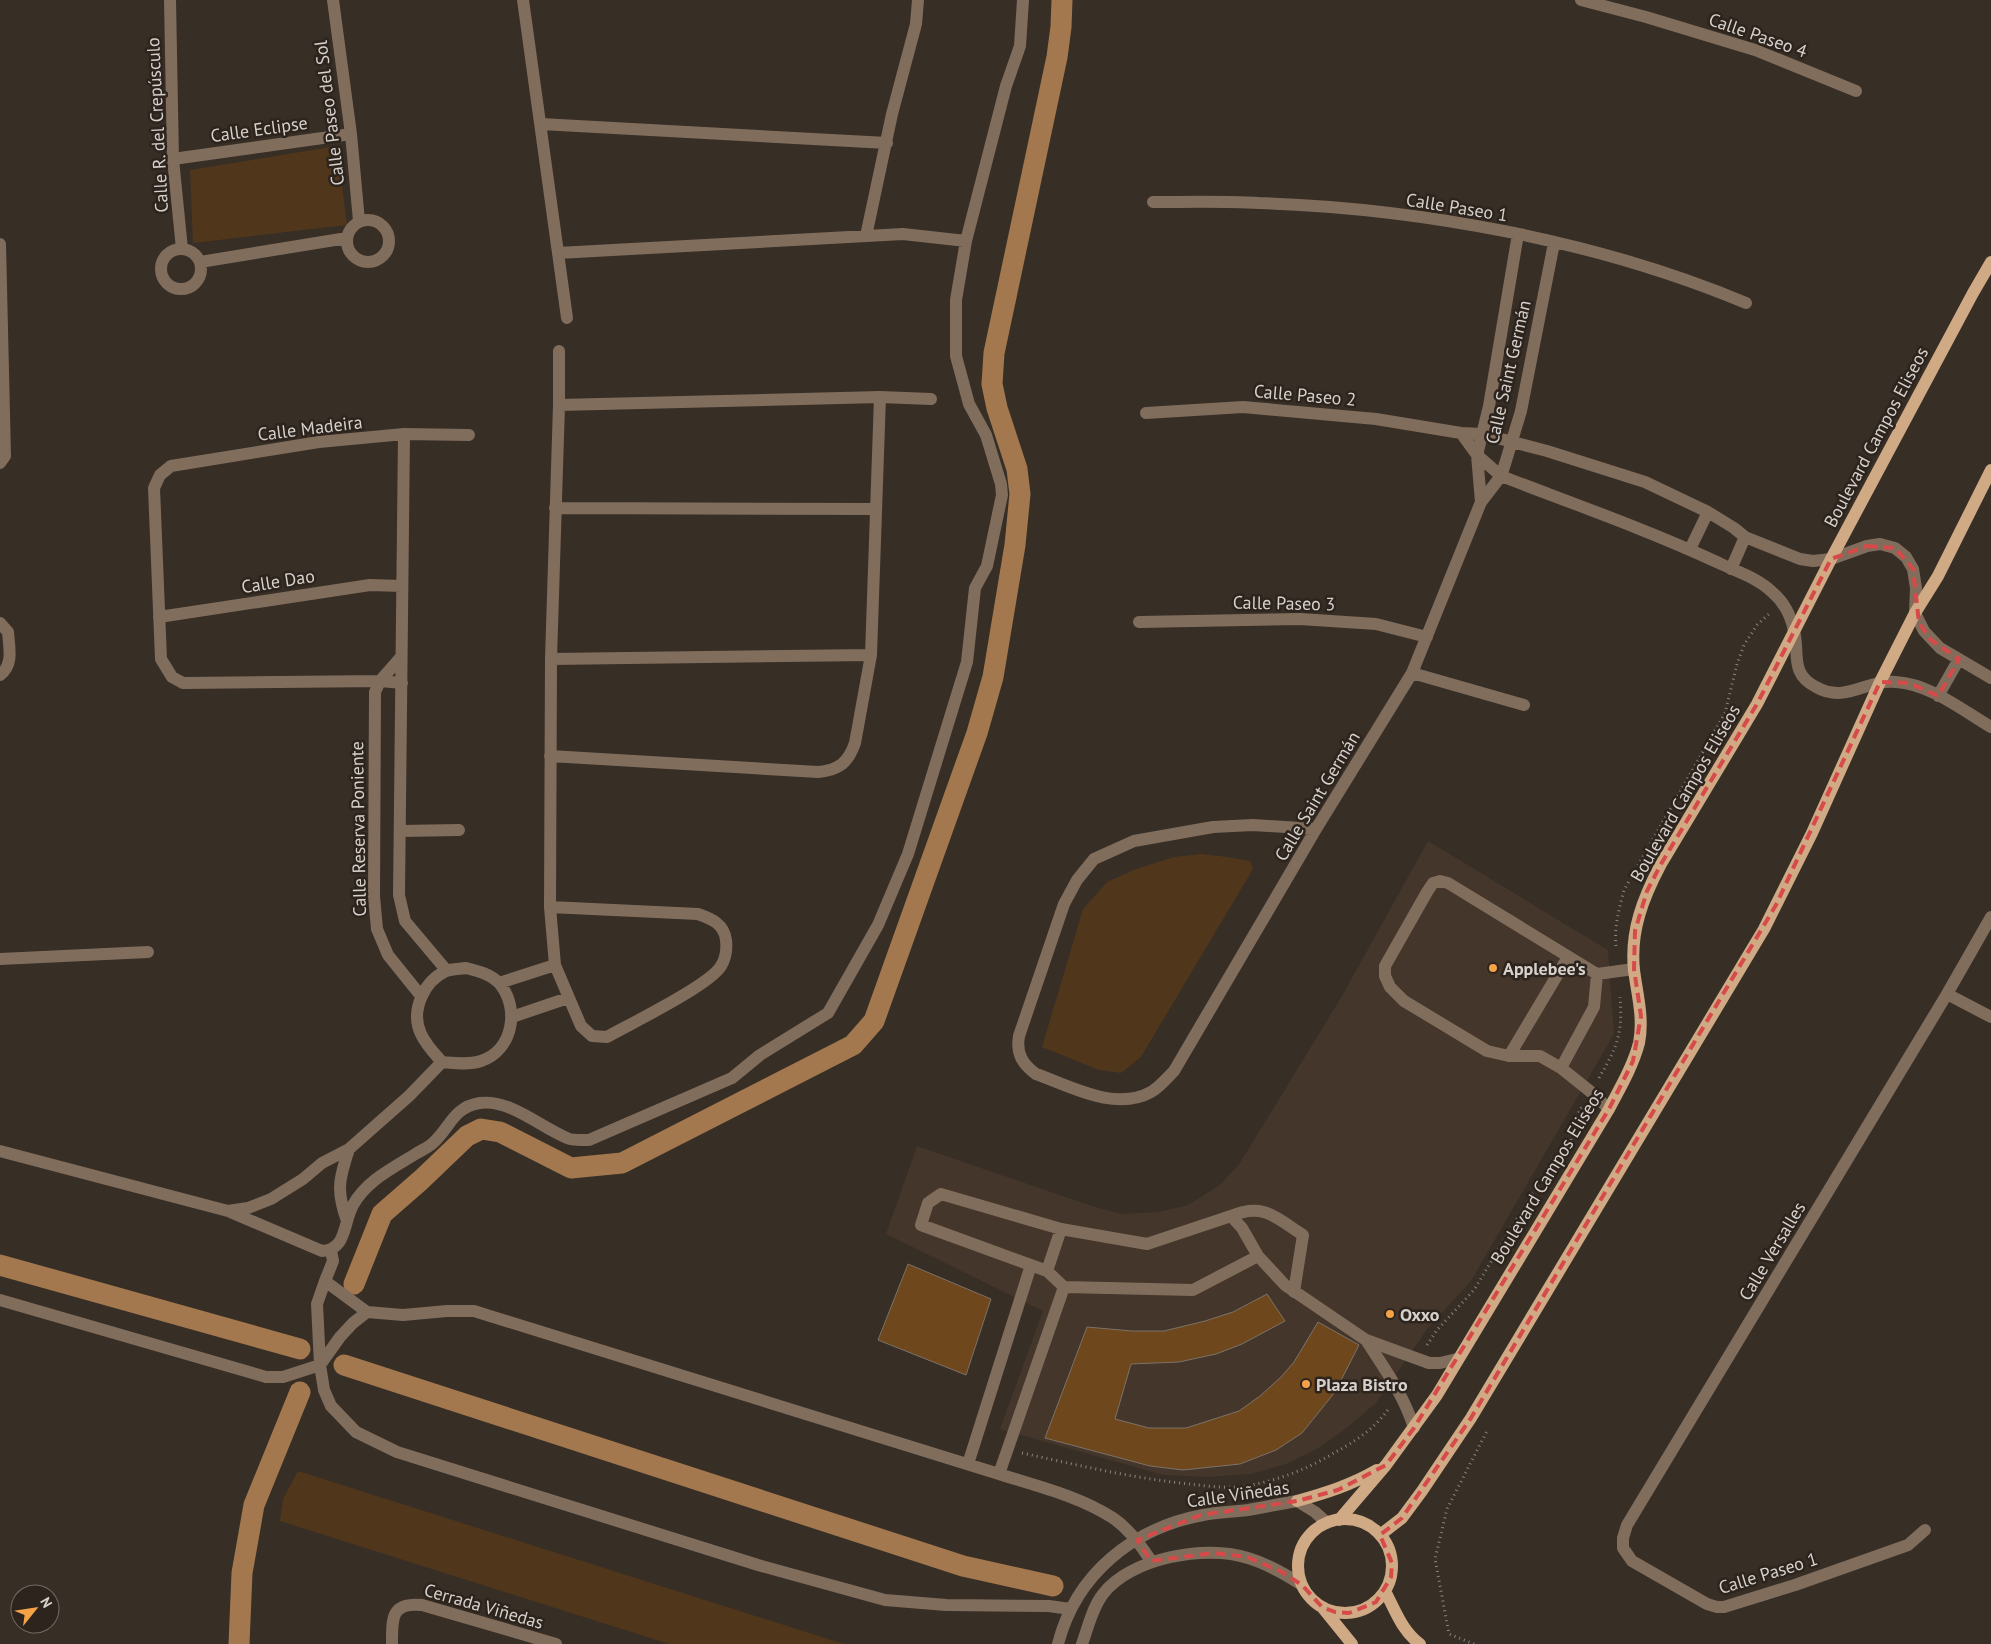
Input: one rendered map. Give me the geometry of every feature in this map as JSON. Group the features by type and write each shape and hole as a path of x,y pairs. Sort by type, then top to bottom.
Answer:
{"main road":[{"name":"Boulevard Campos Eliseos","path":"1333,1521 1386,1464 1437,1395 1609,1109 1633,1061 1639,1042 1641,1016 1634,969 1634,931 1647,891 1661,864 1758,704 1831,559 1968,301 1991,262"},
{"path":"1380,1535 1402,1518 1422,1492 1471,1418 1764,929 1812,833 1880,682 1915,613 1938,576 1991,470"},
{"path":"1297,1501 1338,1490 1356,1482 1386,1464"},
{"path":"1322,1607 1335,1612 1349,1613 1363,1610 1376,1602 1385,1591 1391,1578 1392,1563 1388,1548 1380,1535 1368,1525 1354,1520 1333,1521 1314,1530 1305,1542 1299,1556 1302,1586 1352,1644"},
{"path":"1385,1591 1403,1626 1412,1638 1420,1644"}],"street":[{"name":"Calle R. del Crepúsculo","path":"170,0 173,159 182,249"},
{"name":"Calle Paseo del Sol","path":"333,0 351,134 359,221"},
{"path":"523,0 567,318"},
{"path":"866,236 892,114 916,24 918,0"},
{"path":"0,1151 228,1210 322,1251 332,1250 340,1243 353,1205 365,1188 377,1178 433,1144 457,1112 465,1108 479,1103 502,1104 569,1139 589,1140 732,1078 760,1055 828,1013 878,926 908,854 967,662 975,588 987,566 1002,495 1001,484 986,434 969,404 956,356 956,300 966,241 1006,86 1020,46 1023,0"},
{"name":"Calle Paseo 4","path":"1586,0 1755,50 1856,91"},
{"path":"541,124 887,143"},
{"name":"Calle Eclipse","path":"173,159 351,134"},
{"name":"Calle Paseo 1","path":"1153,202 1259,202 1348,209 1443,220 1518,234 1654,269 1711,288 1746,303"},
{"path":"373,220 385,227 390,241 385,253 374,261 360,261 350,252 347,238 349,231 359,221 373,220"},
{"path":"558,253 903,234 966,241"},
{"name":"Calle Saint Germán","path":"1481,502 1476,454 1489,406 1518,234"},
{"path":"200,262 347,238"},
{"name":"Calle Saint Germán","path":"1316,829 1253,825 1213,827 1134,841 1094,859 1077,880 1064,904 1019,1036 1017,1045 1020,1056 1028,1068 1036,1074 1098,1096 1116,1100 1142,1096 1153,1091 1174,1071 1316,829 1412,673 1481,502 1501,476 1521,411 1554,243"},
{"path":"0,244 5,456 0,463"},
{"path":"182,249 193,254 200,262 200,272 195,284 183,289 170,286 162,275 162,262 170,252 182,249"},
{"path":"550,907 698,914 714,919 725,932 727,950 721,967 706,982 607,1036 592,1036 581,1026 554,965 550,907 550,756 559,351"},
{"path":"559,405 880,397 931,399"},
{"path":"550,756 818,772 831,771 851,755 871,655 880,397"},
{"name":"Calle Paseo 2","path":"1146,413 1243,407 1376,419 1461,433 1482,434 1645,482 1708,512 1745,537 1800,559 1813,561 1831,559"},
{"path":"1461,433 1476,454 1501,476 1690,550 1760,582 1772,591 1788,611 1795,632 1795,652 1798,668 1805,679 1813,686 1824,692 1837,694 1849,693 1880,682 1909,683 1922,687 1991,726"},
{"path":"404,434 399,895 405,921 447,971"},
{"name":"Calle Madeira","path":"159,617 154,488 160,475 171,466 319,442 404,434 469,435"},
{"path":"555,508 876,509"},
{"path":"1690,550 1708,512"},
{"path":"1731,569 1745,537"},
{"path":"1831,559 1867,546 1880,544 1895,548 1906,557 1913,569 1916,588 1915,613 1931,640 1940,648 1991,678"},
{"name":"Calle Dao","path":"159,617 370,585 402,586"},
{"path":"159,617 161,660 172,677 183,683 380,681 402,683"},
{"name":"Calle Paseo 3","path":"1139,622 1300,619 1376,624 1427,637"},
{"path":"0,623 8,632 10,663 8,668 0,674"},
{"path":"551,660 871,655"},
{"path":"380,681 401,658"},
{"path":"1938,696 1959,659"},
{"path":"1412,673 1524,705"},
{"name":"Calle Reserva Poniente","path":"380,681 375,692 374,896 377,929 388,954 421,996"},
{"path":"400,831 459,830"},
{"path":"1609,1109 1561,1068 1540,1056 1509,1056 1487,1051 1404,1001 1390,987 1384,976 1385,966 1427,892 1433,883 1440,882 1448,883 1597,974 1634,969"},
{"name":"Calle Versalles","path":"1627,1525 1947,994 1991,917"},
{"path":"0,959 148,952"},
{"path":"1509,1056 1568,957"},
{"path":"499,983 554,965"},
{"path":"466,968 484,972 499,983 509,999 512,1017 508,1035 497,1050 481,1061 463,1064 442,1062 420,1032 417,1014 421,996 432,981 447,971 466,968"},
{"path":"1561,1068 1594,1007 1597,974"},
{"path":"1947,994 1991,1017"},
{"path":"512,1017 568,998"},
{"path":"228,1210 248,1208 272,1199 304,1179 322,1163 349,1149 409,1096 442,1062"},
{"path":"346,1221 340,1201 340,1187 341,1174 349,1149"},
{"path":"1258,1256 1193,1290 1064,1287 1047,1270 921,1225 928,1203 941,1194 1061,1229 1147,1244 1255,1209 1267,1212 1303,1235 1294,1292"},
{"path":"1231,1216 1242,1228 1258,1256 1285,1285 1366,1340 1429,1363 1440,1364 1457,1359"},
{"path":"1047,1270 1061,1229"},
{"path":"332,1250 333,1261 317,1304 320,1365 324,1390 331,1406 356,1432 397,1452 758,1565 885,1600 946,1605 1049,1606 1070,1609"},
{"path":"968,1464 1032,1265"},
{"path":"326,1282 367,1312 402,1315 447,1310 474,1311 968,1464 1081,1501 1114,1519 1137,1540 1152,1561"},
{"path":"999,1474 1064,1287"},
{"path":"0,1300 266,1376 283,1377 320,1365 346,1330 367,1312"},
{"path":"1366,1340 1400,1392 1409,1410 1414,1428"},
{"name":"Calle Viñedas","path":"1058,1644 1070,1609 1085,1583 1104,1563 1137,1540 1172,1524 1201,1515 1247,1510 1297,1501 1333,1521"},
{"name":"Calle Paseo 1","path":"1627,1525 1623,1538 1623,1548 1632,1561 1707,1604 1717,1607 1724,1607 1795,1585 1908,1545 1925,1530"},
{"path":"1082,1644 1102,1595 1120,1578 1152,1561 1214,1553 1246,1557 1280,1571 1302,1586"},
{"name":"Cerrada Viñedas","path":"392,1644 394,1614 402,1606 411,1603 422,1604 556,1644"}],"path":[{"path":"1007,1450 1150,1480 1205,1486 1245,1487 1286,1475 1319,1462 1352,1443 1383,1417 1400,1392"},
{"path":"1474,1644 1449,1634 1435,1559 1447,1509 1488,1429"}],"highlighted area":[{"path":"1867,546 1895,548 1913,569 1919,623 1931,640 1959,659 1938,696 1909,683 1880,682 1776,905 1471,1418 1402,1518 1380,1535 1392,1563 1391,1577 1376,1602 1349,1613 1335,1612 1322,1607 1302,1585 1280,1571 1247,1557 1214,1553 1151,1561 1137,1540 1201,1515 1297,1501 1338,1490 1386,1465 1414,1428 1609,1109 1633,1061 1641,1016 1634,969 1635,931 1647,891 1661,864 1757,704 1831,559"}],"shaded area":[{"path":"337,146 347,225 193,243 190,170"},
{"path":"1428,841 1608,950 1614,1034 1471,1281 1428,1328 1376,1403 1344,1430 1317,1449 1286,1464 1251,1474 1207,1477 1163,1475 1000,1429 1043,1311 886,1234 917,1146 1092,1206 1121,1214 1159,1212 1188,1205 1220,1185 1240,1163 1342,996"},
{"path":"1201,854 1250,861 1253,869 1141,1057 1121,1073 1099,1070 1042,1047 1083,909 1107,882 1136,869 1174,857"},
{"path":"298,1471 844,1644 669,1644 280,1521 283,1499"}],"building":[{"path":"908,1264 991,1299 966,1375 878,1340"},
{"name":"Plaza Bistro","path":"1267,1294 1285,1321 1242,1344 1216,1354 1179,1362 1131,1364 1115,1419 1149,1428 1186,1428 1239,1411 1260,1396 1281,1377 1294,1362 1318,1322 1359,1345 1335,1392 1302,1433 1276,1450 1240,1464 1183,1470 1150,1466 1045,1438 1087,1327 1132,1331 1164,1331 1233,1312"}],"waterway":[{"path":"354,1284 382,1214 467,1136 481,1129 500,1132 571,1168 622,1163 853,1045 874,1021 977,733 993,677 1015,545 1020,494 1017,469 997,408 992,384 994,353 1057,57 1062,0"},
{"path":"0,1265 300,1349"},
{"path":"344,1365 963,1566 1053,1586"},
{"path":"239,1644 242,1573 254,1505 300,1392"}],"place":[{"name":"Applebee's","path":"1493,968"},
{"name":"Oxxo","path":"1390,1314"},
{"name":"Plaza Bistro","path":"1306,1384"}]}
